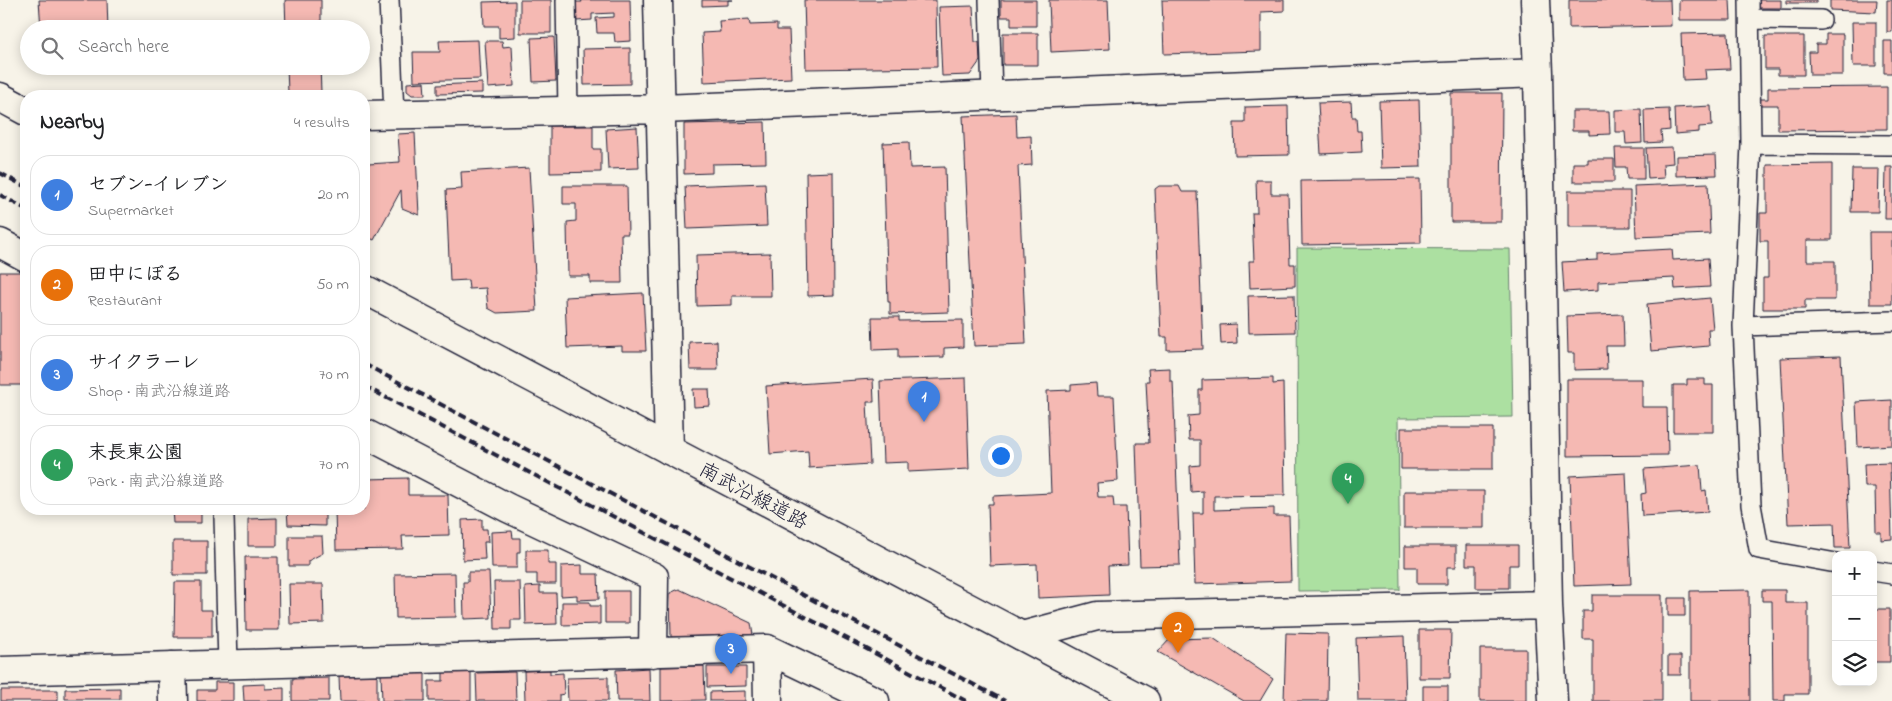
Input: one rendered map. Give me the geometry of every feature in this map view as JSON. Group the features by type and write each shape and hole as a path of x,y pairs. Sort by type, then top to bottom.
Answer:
{"street":[{"path":"658,0 669,450"},
{"path":"1535,0 1548,605 1554,701"},
{"path":"370,115 662,108 1538,73"},
{"path":"0,97 20,108"},
{"path":"0,243 20,253"},
{"name":"南武沿線道路","path":"370,292 1145,701"},
{"path":"370,435 508,508 654,577 653,652"},
{"path":"1022,636 1097,616 1548,605"},
{"path":"767,649 768,701"},
{"path":"0,671 767,649 872,700"},
{"path":"172,666 172,701"}],"lane":[{"path":"389,0 394,114"},
{"path":"566,0 568,110"},
{"path":"989,0 992,95"},
{"path":"1749,0 1750,144 1743,326 1751,505 1759,549 1832,562"},
{"path":"1750,19 1821,20"},
{"path":"1750,144 1892,145"},
{"path":"1743,326 1892,321"},
{"path":"224,517 228,664"},
{"path":"1877,572 1892,574"}],"green space":[{"path":"1297,248 1510,249 1513,417 1398,418 1400,590 1298,591"}],"building":[{"path":"39,0 107,0 108,20 40,20"},
{"path":"285,0 321,0 321,20 286,20"},
{"path":"520,0 551,0 551,33 520,33"},
{"path":"581,0 630,0 631,41 615,42 614,33 597,33 596,18 614,17 614,13 592,14 592,20 576,21 575,2 582,2"},
{"path":"702,0 728,0 728,5 702,6"},
{"path":"804,0 936,0 937,67 806,69"},
{"path":"1001,0 1036,0 1036,26 1011,26 1011,17 1001,17"},
{"path":"1049,0 1108,0 1110,49 1051,52"},
{"path":"1162,0 1284,0 1284,11 1261,12 1261,51 1164,54"},
{"path":"1569,0 1670,0 1671,26 1569,28"},
{"path":"1679,0 1730,0 1731,20 1679,20"},
{"path":"1758,0 1781,0 1781,8 1758,8"},
{"path":"1786,0 1816,0 1816,3 1786,3"},
{"path":"1830,0 1877,0 1876,12 1830,10"},
{"path":"1887,0 1892,0 1892,32 1887,32"},
{"path":"515,1 515,37 499,38 499,26 484,26 483,2"},
{"path":"973,6 975,42 979,42 980,61 970,75 942,76 939,7"},
{"path":"749,19 750,25 777,24 777,30 789,30 791,78 704,82 702,33 720,32 719,21"},
{"path":"1852,22 1876,22 1876,66 1853,66"},
{"path":"1003,33 1038,33 1038,65 1003,65"},
{"path":"1728,33 1730,69 1705,70 1706,79 1683,80 1681,34"},
{"path":"1826,34 1843,34 1843,75 1810,75 1809,52 1816,52 1816,44 1826,44"},
{"path":"1765,36 1804,36 1804,75 1778,75 1778,69 1765,69"},
{"path":"554,37 556,81 533,82 531,38"},
{"path":"478,40 480,79 414,81 413,52 440,52 439,41"},
{"path":"485,41 502,41 503,47 512,46 514,86 488,88"},
{"path":"1884,41 1892,41 1892,73 1884,73"},
{"path":"630,48 630,84 584,85 583,49"},
{"path":"287,75 320,75 321,90 288,90"},
{"path":"424,82 425,95 412,95 407,91 407,83"},
{"path":"482,83 482,93 437,94 437,85"},
{"path":"1887,87 1887,129 1778,130 1778,105 1759,105 1759,99 1768,99 1768,88"},
{"path":"1451,93 1502,93 1501,222 1451,222"},
{"path":"1419,100 1421,167 1381,168 1379,101"},
{"path":"1351,102 1352,117 1356,117 1357,131 1361,131 1362,152 1321,154 1318,103"},
{"path":"1288,106 1289,155 1235,156 1234,123 1245,123 1245,107"},
{"path":"1711,106 1712,126 1699,127 1699,132 1675,134 1674,108"},
{"path":"1641,109 1642,143 1626,144 1625,132 1615,132 1615,110"},
{"path":"1669,109 1670,130 1661,131 1662,142 1645,143 1644,110"},
{"path":"1572,111 1609,111 1610,134 1589,135 1589,131 1572,131"},
{"path":"1016,114 1017,137 1031,136 1032,165 1018,166 1026,344 974,346 963,116"},
{"path":"765,122 766,163 712,164 712,173 684,174 684,124"},
{"path":"550,126 593,126 593,149 601,149 601,172 550,173"},
{"path":"637,127 639,168 608,169 606,129"},
{"path":"415,133 419,215 402,208 401,190 374,240 370,238 370,164 400,162 398,134"},
{"path":"909,142 910,168 945,167 949,312 890,314 890,302 888,302 883,143"},
{"path":"1672,147 1673,163 1663,164 1664,178 1648,179 1646,148"},
{"path":"1615,148 1644,148 1644,179 1627,179 1626,167 1616,167"},
{"path":"1716,155 1717,175 1676,176 1676,156"},
{"path":"1588,159 1614,159 1614,182 1573,182 1573,163 1588,163"},
{"path":"1832,164 1832,240 1807,240 1807,261 1835,261 1835,300 1805,300 1805,309 1763,309 1763,278 1768,278 1768,241 1760,241 1760,213 1767,213 1767,165"},
{"path":"1886,167 1892,167 1892,219 1885,219"},
{"path":"529,168 537,311 497,313 488,308 486,288 469,289 468,280 450,281 446,190 462,189 461,172"},
{"path":"1852,169 1879,169 1878,212 1851,212"},
{"path":"833,172 834,295 808,296 806,173"},
{"path":"1420,179 1421,243 1302,245 1301,181"},
{"path":"1256,180 1271,180 1271,194 1288,194 1290,264 1295,264 1295,286 1250,288 1249,261 1254,261 1252,213 1257,213"},
{"path":"765,183 767,226 687,229 685,186"},
{"path":"1708,183 1710,234 1636,237 1634,186"},
{"path":"563,186 627,186 628,234 621,234 622,283 590,283 590,276 568,276 567,222 576,221 576,204 563,204"},
{"path":"1159,186 1179,186 1182,192 1197,192 1203,349 1167,350 1167,337 1161,337 1155,189"},
{"path":"1568,191 1630,191 1630,227 1568,227"},
{"path":"1869,232 1892,232 1892,304 1870,304"},
{"path":"1672,249 1673,260 1708,258 1710,287 1675,289 1674,278 1598,282 1598,290 1564,292 1562,262 1597,260 1597,253"},
{"path":"770,253 771,296 732,296 732,305 697,306 696,255"},
{"path":"0,272 20,272 20,385 0,385"},
{"path":"643,293 646,351 622,351 622,346 567,348 565,297"},
{"path":"1294,295 1295,332 1249,333 1248,296"},
{"path":"1710,298 1713,329 1708,329 1709,346 1651,351 1647,304"},
{"path":"1623,314 1624,346 1606,346 1607,369 1574,370 1574,353 1568,353 1567,316"},
{"path":"872,317 899,317 899,321 963,320 963,347 944,348 944,357 898,358 898,349 873,350"},
{"path":"1236,324 1237,343 1221,344 1220,325"},
{"path":"717,341 718,370 690,370 689,342"},
{"path":"1841,356 1850,548 1835,548 1834,523 1788,524 1780,358"},
{"path":"1170,368 1170,381 1173,381 1180,565 1140,566 1136,443 1149,443 1146,381 1149,381 1148,369"},
{"path":"966,378 969,469 908,472 908,462 883,463 880,381"},
{"path":"1273,378 1273,384 1283,383 1285,495 1214,496 1214,510 1274,508 1274,516 1289,516 1291,581 1195,584 1193,513 1203,513 1203,491 1191,492 1190,466 1200,465 1200,440 1189,440 1188,416 1199,415 1199,390 1202,390 1202,380"},
{"path":"873,379 874,402 867,402 870,464 809,468 808,451 770,454 766,386"},
{"path":"1567,379 1642,379 1642,407 1667,407 1668,455 1567,456"},
{"path":"1687,379 1705,379 1705,385 1713,385 1713,432 1673,432 1673,385 1687,385"},
{"path":"1096,383 1097,396 1114,396 1118,481 1097,483 1098,497 1113,497 1114,507 1126,507 1128,565 1108,566 1109,595 1038,598 1037,564 990,566 988,504 993,504 993,496 1051,493 1047,391 1071,390 1071,385"},
{"path":"693,389 709,389 710,406 694,407"},
{"path":"1892,400 1892,445 1858,447 1856,402"},
{"path":"1401,428 1493,428 1493,469 1401,469"},
{"path":"1890,463 1892,539 1881,540 1881,532 1876,532 1875,487 1865,487 1864,464"},
{"path":"1700,465 1702,491 1706,490 1708,512 1642,516 1641,494 1646,493 1644,469"},
{"path":"1626,473 1631,584 1574,586 1570,476"},
{"path":"408,478 408,495 448,495 449,535 402,536 403,549 336,550 335,515 370,515 370,479"},
{"path":"1404,491 1484,491 1484,528 1404,528"},
{"path":"172,515 201,515 201,523 173,523"},
{"path":"287,515 325,515 325,526 288,525"},
{"path":"277,518 277,546 248,546 248,519"},
{"path":"482,519 482,529 487,529 488,542 484,542 485,559 463,560 462,520"},
{"path":"512,531 513,538 520,538 520,552 517,552 517,568 492,568 491,532"},
{"path":"289,536 322,536 323,553 308,561 308,566 289,566"},
{"path":"173,541 207,541 207,575 173,575"},
{"path":"1466,545 1518,545 1518,565 1509,565 1509,588 1476,588 1476,565 1466,565"},
{"path":"1405,546 1456,546 1456,567 1447,567 1447,584 1417,584 1417,567 1405,567"},
{"path":"526,550 548,550 548,564 556,564 556,584 537,584 537,574 526,574"},
{"path":"245,557 278,557 279,630 246,630"},
{"path":"582,565 582,574 598,574 599,599 577,600 577,595 561,596 561,566"},
{"path":"468,572 489,572 491,618 464,619 463,582 468,582"},
{"path":"455,573 456,617 396,618 395,574"},
{"path":"175,582 201,582 201,610 212,610 212,637 174,637"},
{"path":"494,582 520,582 521,620 511,620 511,629 495,629"},
{"path":"289,584 323,584 324,623 290,624"},
{"path":"540,586 540,593 556,593 557,624 526,625 525,587"},
{"path":"679,589 751,623 753,635 671,637 670,593"},
{"path":"1749,590 1750,701 1690,701 1690,591"},
{"path":"1762,590 1785,590 1785,603 1808,603 1808,694 1785,694 1785,701 1773,701 1772,601 1762,601"},
{"path":"605,591 629,591 629,623 605,623"},
{"path":"1592,595 1662,595 1662,701 1593,701 1593,639 1583,639 1583,611 1592,611"},
{"path":"1668,598 1685,598 1685,616 1668,616"},
{"path":"562,602 590,602 590,606 600,606 600,624 562,625"},
{"path":"1877,609 1890,609 1890,662 1877,662"},
{"path":"1419,630 1451,630 1450,678 1419,678"},
{"path":"1286,633 1328,634 1327,701 1284,701"},
{"path":"1404,636 1406,701 1358,701 1356,638"},
{"path":"1213,638 1273,679 1260,701 1244,701 1158,652 1170,639"},
{"path":"1480,649 1526,649 1526,701 1480,701"},
{"path":"1668,656 1681,656 1681,675 1668,675"},
{"path":"704,666 705,700 661,701 661,667"},
{"path":"707,667 746,667 746,686 707,687"},
{"path":"649,668 650,701 617,701 616,670"},
{"path":"550,670 550,674 563,673 564,694 559,695 559,701 525,701 524,671"},
{"path":"443,672 471,672 471,701 429,701 429,681 443,681"},
{"path":"515,672 516,701 477,701 476,673"},
{"path":"425,673 425,701 382,701 381,674"},
{"path":"377,675 377,701 340,701 339,676"},
{"path":"608,677 608,701 568,701 567,678"},
{"path":"329,678 329,701 292,701 292,679"},
{"path":"215,682 233,682 233,701 197,701 197,690 215,690"},
{"path":"265,684 265,689 284,688 284,701 244,701 243,685"},
{"path":"1423,686 1448,686 1448,701 1423,701"},
{"path":"120,688 120,699 65,699 65,689"},
{"path":"1,690 58,690 58,701 1,701"},
{"path":"745,691 745,701 710,701 710,692"}],"railway":[{"path":"0,173 20,184"},
{"path":"0,195 20,206"},
{"path":"370,367 1005,701"},
{"path":"370,389 966,701"}],"place":[{"name":"セブン-イレブン","path":"924,422"},
{"name":"末長東公園","path":"1348,504"},
{"name":"田中にぼる","path":"1178,653"},
{"name":"サイクラーレ","path":"731,674"}]}
